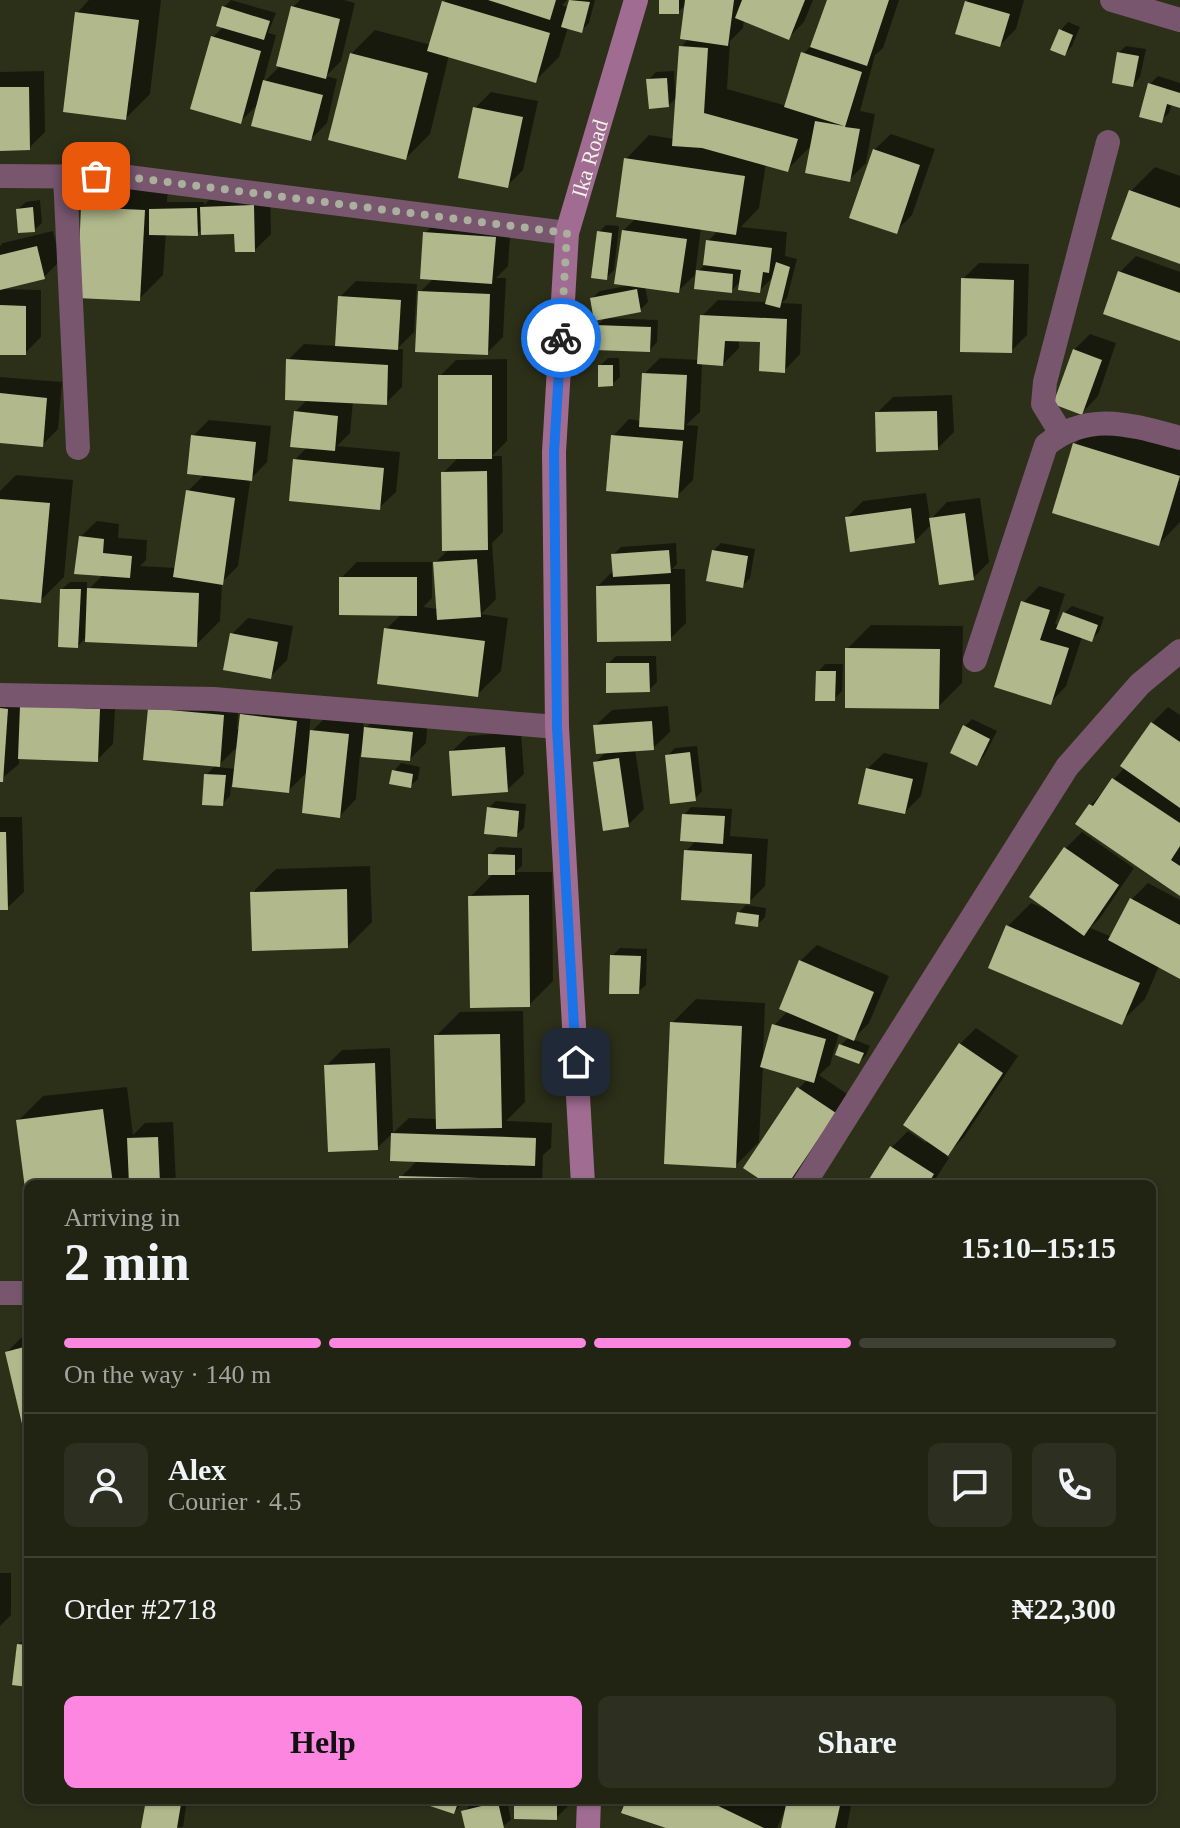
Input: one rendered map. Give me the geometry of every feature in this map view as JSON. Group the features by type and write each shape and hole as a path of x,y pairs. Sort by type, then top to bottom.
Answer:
{"street":[{"name":"Ika Road","path":"583,1180 557,727 554,452 567,233 636,0"},
{"path":"1121,1 1180,20"},
{"path":"1061,433 1043,404 1045,382 1108,142"},
{"path":"0,176 128,177 567,233"},
{"path":"65,176 78,448"},
{"path":"975,660 1046,445 1076,426 1127,423 1180,438"},
{"path":"807,1180 1067,767 1140,684 1180,651"},
{"path":"0,695 214,699 557,727"},
{"path":"0,1293 24,1293"},
{"path":"588,1828 589,1804"}],"building":[{"path":"488,0 556,0 550,20"},
{"path":"569,0 590,2 582,33 561,27"},
{"path":"659,0 679,0 679,14 659,14"},
{"path":"685,0 734,0 728,46 680,39"},
{"path":"742,0 805,0 789,40 735,18"},
{"path":"827,0 889,0 867,66 810,47"},
{"path":"442,1 550,33 536,83 427,51"},
{"path":"965,1 1010,14 1000,47 955,34"},
{"path":"222,6 270,21 264,40 216,26"},
{"path":"291,6 340,19 326,79 276,66"},
{"path":"75,12 139,20 126,120 63,112"},
{"path":"1059,29 1073,35 1065,56 1050,50"},
{"path":"211,36 261,51 241,124 190,109"},
{"path":"679,46 708,48 704,113 798,139 788,172 702,148 672,146"},
{"path":"801,52 862,72 845,127 860,129 850,182 805,173 815,121 844,126 784,107"},
{"path":"1117,52 1139,56 1133,87 1112,83"},
{"path":"350,53 428,73 406,160 328,140"},
{"path":"667,78 669,107 649,109 646,79"},
{"path":"263,80 323,95 311,141 251,126"},
{"path":"1148,83 1180,93 1180,108 1167,104 1162,123 1139,117"},
{"path":"0,87 29,87 30,150 0,151"},
{"path":"473,107 523,117 508,188 458,178"},
{"path":"873,149 920,165 897,234 849,218"},
{"path":"624,158 745,176 736,235 616,217"},
{"path":"1129,190 1180,208 1180,264 1111,239"},
{"path":"254,205 255,252 235,252 234,234 201,235 200,207"},
{"path":"33,207 35,232 18,233 16,209"},
{"path":"81,207 145,210 140,301 77,298"},
{"path":"197,208 198,236 149,235 149,209"},
{"path":"622,230 687,239 679,293 614,284"},
{"path":"597,231 612,233 607,280 591,278"},
{"path":"423,232 496,237 492,284 420,279"},
{"path":"706,240 772,248 769,273 763,272 760,293 738,290 741,270 703,265"},
{"path":"37,246 45,279 0,290 0,255"},
{"path":"776,262 790,267 780,308 765,304"},
{"path":"696,270 733,274 732,293 694,289"},
{"path":"1118,271 1180,293 1180,341 1103,314"},
{"path":"961,278 1014,280 1012,353 960,352"},
{"path":"637,289 641,312 594,321 590,298"},
{"path":"418,291 490,294 488,355 415,352"},
{"path":"338,296 401,300 398,350 335,346"},
{"path":"0,305 26,306 26,355 0,355"},
{"path":"700,315 787,319 785,373 759,371 760,342 725,341 723,366 697,364"},
{"path":"595,325 651,327 650,352 594,350"},
{"path":"1073,349 1102,360 1082,415 1053,404"},
{"path":"286,359 388,365 387,405 285,400"},
{"path":"598,365 613,365 613,386 598,387"},
{"path":"642,373 687,375 684,430 639,427"},
{"path":"438,375 492,375 492,459 438,459"},
{"path":"0,393 47,398 43,447 0,443"},
{"path":"294,411 338,416 335,451 290,447"},
{"path":"937,411 938,450 876,452 875,412"},
{"path":"191,435 256,442 252,481 187,474"},
{"path":"611,435 683,441 678,498 606,491"},
{"path":"1073,443 1180,476 1159,546 1052,513"},
{"path":"293,459 384,468 380,510 289,501"},
{"path":"487,471 488,550 442,551 441,472"},
{"path":"186,490 235,498 223,585 173,577"},
{"path":"0,499 50,503 41,603 0,599"},
{"path":"911,508 915,543 850,552 845,517"},
{"path":"965,513 974,580 939,585 929,518"},
{"path":"79,536 104,539 103,553 132,556 130,578 74,574"},
{"path":"669,550 671,573 613,577 611,554"},
{"path":"712,550 748,556 743,588 706,581"},
{"path":"477,559 481,617 437,620 433,562"},
{"path":"339,577 417,577 417,616 339,615"},
{"path":"670,584 671,641 597,642 596,586"},
{"path":"87,588 199,593 197,647 85,642"},
{"path":"60,589 81,589 78,648 58,647"},
{"path":"1021,601 1050,610 1040,640 1069,648 1051,705 994,687"},
{"path":"1063,612 1098,625 1092,642 1056,629"},
{"path":"384,628 485,641 478,697 377,684"},
{"path":"230,633 278,642 271,679 223,670"},
{"path":"845,648 940,649 939,709 845,708"},
{"path":"606,663 649,663 650,692 606,693"},
{"path":"816,671 836,671 835,701 815,701"},
{"path":"20,706 100,709 98,762 18,759"},
{"path":"0,708 8,709 3,782 0,782"},
{"path":"148,708 224,715 220,767 143,760"},
{"path":"240,714 297,721 289,793 232,787"},
{"path":"652,721 654,750 596,754 593,725"},
{"path":"1151,722 1180,742 1180,808 1120,766"},
{"path":"963,725 990,739 977,766 950,753"},
{"path":"364,727 413,732 410,761 361,757"},
{"path":"310,730 349,734 340,818 302,813"},
{"path":"505,747 508,792 452,796 449,751"},
{"path":"690,752 696,801 670,804 665,755"},
{"path":"619,758 629,827 603,831 593,762"},
{"path":"866,768 913,779 905,814 858,804"},
{"path":"392,770 413,774 411,788 389,784"},
{"path":"204,774 226,775 223,806 202,805"},
{"path":"1112,778 1180,823 1180,846 1171,860 1180,866 1180,896 1075,824 1089,804 1093,806"},
{"path":"487,807 519,811 517,837 484,834"},
{"path":"682,814 725,816 723,844 680,841"},
{"path":"0,832 6,832 8,910 0,910"},
{"path":"1064,847 1119,885 1084,936 1029,897"},
{"path":"684,850 752,854 750,904 681,900"},
{"path":"488,854 515,855 515,875 488,875"},
{"path":"347,889 348,948 252,951 250,892"},
{"path":"529,895 530,1007 470,1008 468,896"},
{"path":"1130,898 1180,925 1180,979 1108,940"},
{"path":"737,912 759,915 758,927 735,924"},
{"path":"1006,925 1140,983 1122,1025 988,968"},
{"path":"610,955 641,956 639,994 609,994"},
{"path":"799,960 874,992 854,1041 779,1009"},
{"path":"670,1022 742,1026 736,1168 664,1164"},
{"path":"772,1024 826,1039 814,1083 760,1067"},
{"path":"500,1034 502,1128 436,1129 434,1035"},
{"path":"959,1043 1003,1073 948,1156 903,1125"},
{"path":"839,1044 864,1053 859,1064 835,1055"},
{"path":"375,1063 378,1150 328,1152 324,1065"},
{"path":"797,1087 836,1113 791,1180 761,1180 743,1168"},
{"path":"103,1109 112,1180 24,1181 16,1120"},
{"path":"391,1133 536,1138 535,1166 390,1161"},
{"path":"158,1137 160,1180 129,1180 127,1138"},
{"path":"890,1146 934,1174 930,1180 869,1180"},
{"path":"399,1176 520,1179 520,1180 399,1180"},
{"path":"24,1347 24,1432 5,1352"},
{"path":"17,1644 24,1645 24,1686 12,1685"},
{"path":"145,1804 181,1804 177,1828 141,1828"},
{"path":"424,1804 458,1804 454,1814"},
{"path":"498,1804 504,1828 465,1828 461,1811"},
{"path":"514,1804 557,1804 557,1820 514,1819"},
{"path":"624,1804 714,1804 764,1828 666,1828 621,1813"},
{"path":"786,1804 840,1804 835,1828 781,1828"}],"way so far":[{"path":"96,176 128,177 567,233 561,338"}],"route":[{"path":"561,338 554,452 557,727 576,1062"}]}
